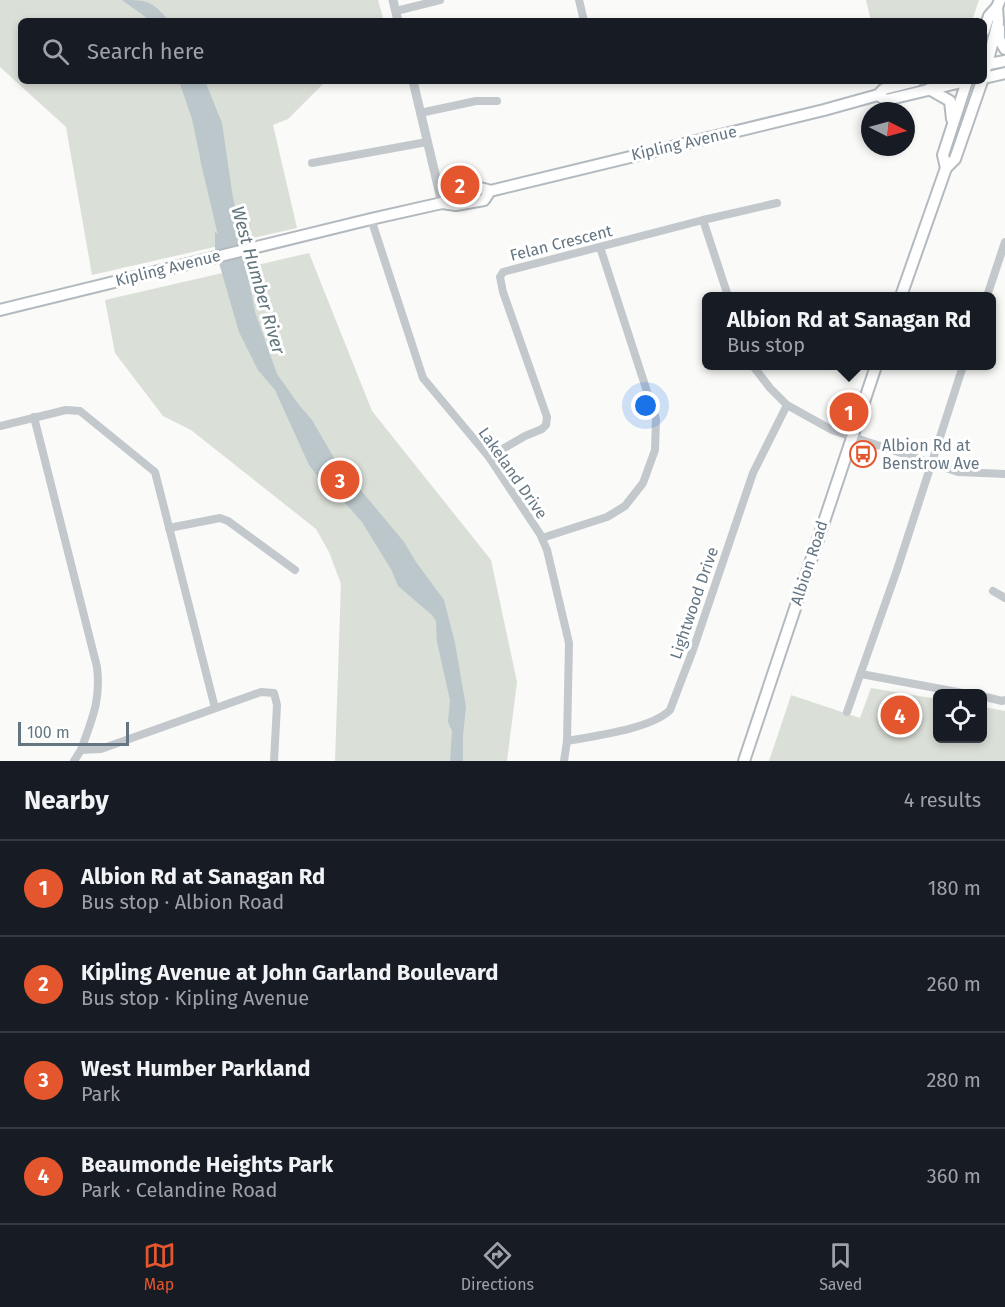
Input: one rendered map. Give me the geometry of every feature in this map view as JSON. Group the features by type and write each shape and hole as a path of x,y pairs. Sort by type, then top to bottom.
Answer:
{"main road":[{"path":"998,4 999,39 1005,49"},
{"path":"987,22 998,4"},
{"path":"987,62 998,22"},
{"path":"987,71 1005,61"},
{"path":"987,73 1005,73"},
{"name":"Kipling Avenue","path":"0,310 275,241 442,203 453,193 482,187 490,191 824,110 878,95 884,89 904,84"},
{"name":"Kipling Avenue","path":"878,95 886,100 955,84"},
{"path":"946,168 943,155 966,84"},
{"path":"903,292 946,168 955,159 980,84"},
{"path":"930,90 950,101 952,125"},
{"name":"Albion Road","path":"744,761 875,370"}],"street":[{"path":"393,0 397,16 440,0"},
{"path":"579,0 583,18"},
{"path":"413,84 442,203"},
{"path":"420,113 476,101 497,101"},
{"path":"312,163 427,142"},
{"name":"Felan Crescent","path":"489,457 542,429 547,417 502,292 500,277 503,272 777,203"},
{"name":"Lakeland Drive","path":"371,219 423,378 489,457 542,538 550,561 569,643 567,741 564,761"},
{"path":"703,220 726,292"},
{"path":"989,292 1005,242"},
{"path":"542,538 606,518 625,506 643,483 655,450 656,419 600,247"},
{"path":"756,370 787,405 832,430 958,472 1005,474"},
{"path":"847,712 897,570 962,370"},
{"name":"Lightwood Drive","path":"567,741 647,723 670,710 693,650 753,473 787,405"},
{"path":"0,426 66,410 80,411 155,472 215,708"},
{"path":"34,417 97,667 100,687 81,750 74,761"},
{"path":"169,528 220,518 228,521 295,570"},
{"path":"993,591 1005,598"},
{"path":"861,675 944,689"},
{"path":"81,750 101,749 261,692 274,693 277,705 274,761"},
{"path":"987,697 1005,700"}],"shaded area":[{"path":"0,0 378,0 383,18 18,18 18,83 0,67"},
{"path":"122,0 149,3 166,18 147,18"},
{"path":"866,0 979,0 973,18 870,18"},
{"path":"19,84 323,84 288,119 273,125 297,228 92,275 66,127"},
{"path":"180,84 206,84 222,123 232,192 255,312 277,374 312,420 334,458 404,542 444,600 455,643 466,707 463,761 450,761 452,731 448,722 450,700 437,642 436,621 398,586 392,571 362,522 309,465 275,390 258,370 239,332 215,249 215,232 226,241 227,216 221,190 214,174 207,172 204,176 192,119"},
{"path":"309,253 372,411 491,560 517,682 507,761 335,761 341,584 329,552 316,529 191,430 163,416 115,353 105,300"},
{"path":"871,688 933,698 933,743 987,743 987,708 1005,711 1005,761 769,761 791,695 860,718"}],"waterway":[{"name":"West Humber River","path":"207,158 230,256"}],"place":[{"name":"Kipling Avenue at John Garland Boulevard","path":"460,185"},
{"name":"Albion Rd at Sanagan Rd","path":"849,412"},
{"name":"Albion Rd at Benstrow Ave","path":"863,454"},
{"name":"West Humber Parkland","path":"340,480"},
{"name":"Beaumonde Heights Park","path":"900,715"}]}
